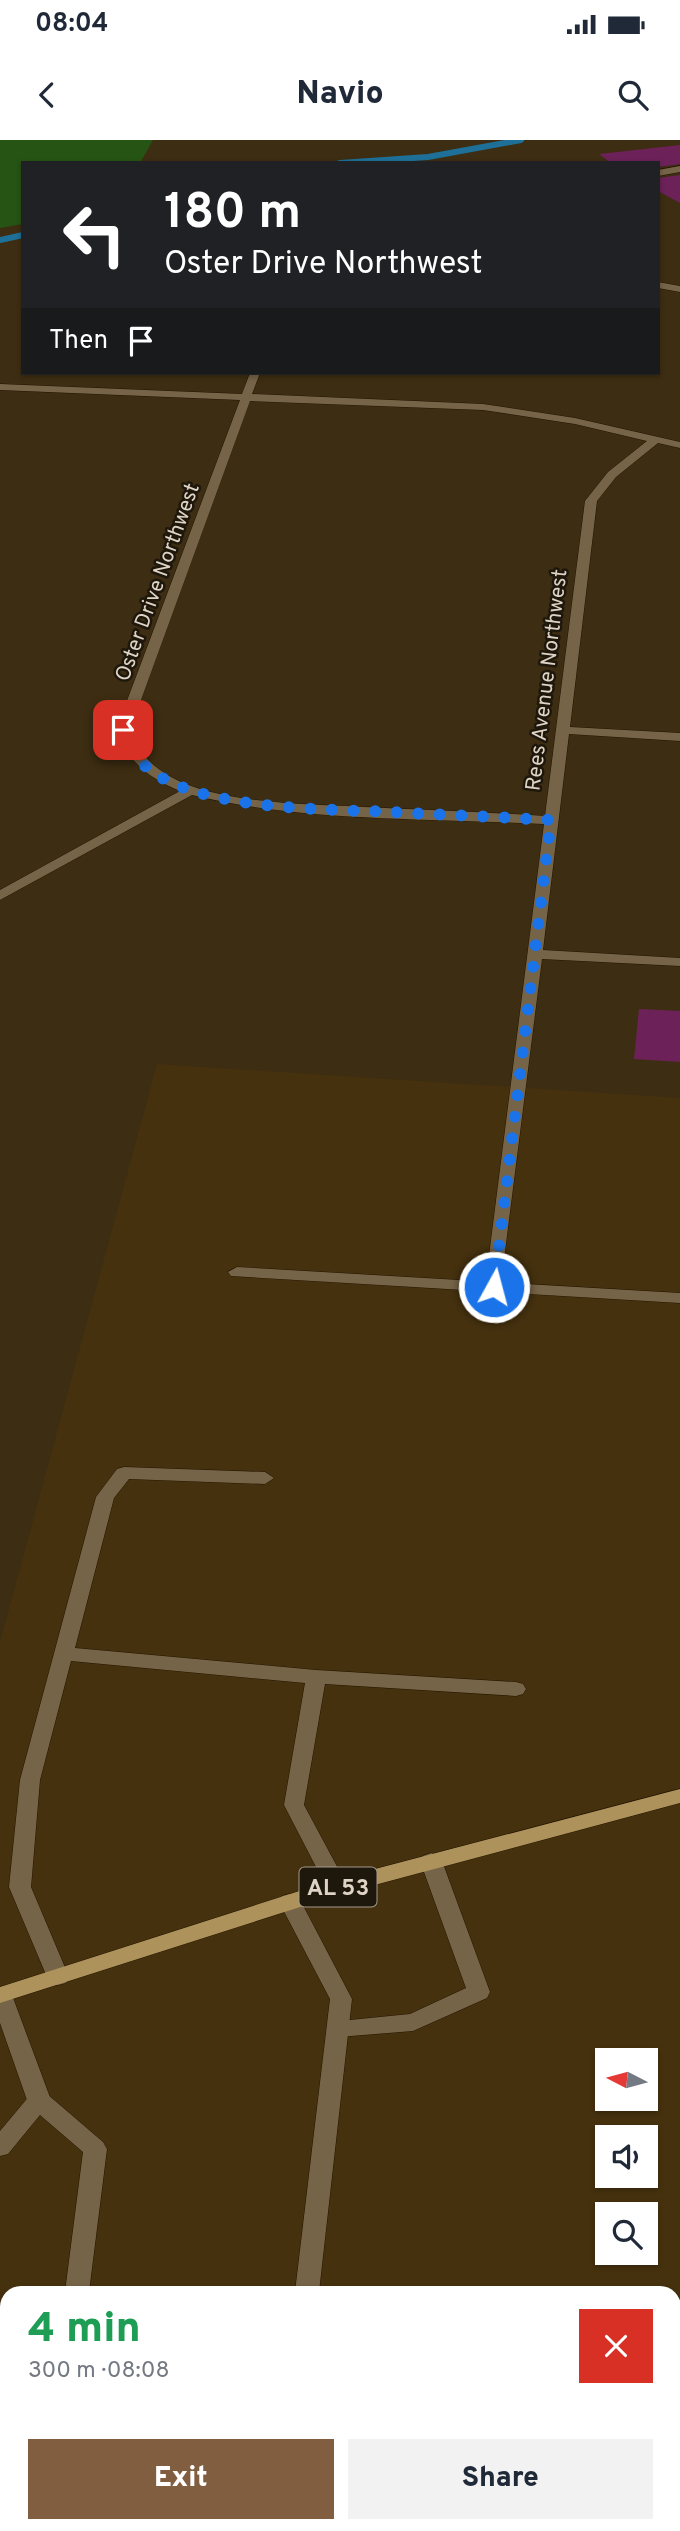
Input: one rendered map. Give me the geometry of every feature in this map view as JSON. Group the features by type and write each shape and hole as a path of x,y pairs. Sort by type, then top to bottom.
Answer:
{"main road":[{"name":"AL 53","path":"0,1995 337,1887 680,1796"}],"street":[{"path":"660,173 680,169"},
{"path":"660,285 680,289"},
{"name":"Oster Drive Northwest","path":"254,375 123,730 131,751 146,767 193,789 238,801 299,807 551,820"},
{"path":"0,387 483,407 575,421 680,445"},
{"name":"Rees Avenue Northwest","path":"494,1287 591,501 600,485 620,465 655,440"},
{"path":"561,730 680,737"},
{"path":"0,896 193,789"},
{"path":"535,954 680,962"},
{"path":"237,1272 680,1298"},
{"path":"58,1977 20,1887 30,1780 105,1497 124,1473 265,1478"},
{"path":"63,1654 316,1677 516,1689"},
{"path":"316,1677 294,1805 337,1887"},
{"path":"338,2028 413,2022 479,1992 431,1861"},
{"path":"290,1902 341,1999 308,2286"},
{"path":"0,1995 39,2100 95,2149 78,2286"},
{"path":"0,2147 39,2100"}],"shaded area":[{"path":"157,1064 680,1098 680,2286 0,2286 0,1642"}],"green space":[{"path":"0,140 153,140 141,161 21,161 21,224 0,228"}],"building":[{"path":"680,145 680,164 660,167 660,161 608,161 599,154"},
{"path":"680,175 680,203 660,192 660,178"},
{"path":"639,1009 680,1011 680,1062 634,1059"}],"waterway":[{"path":"369,161 428,157 521,140"},
{"path":"0,240 21,235"}],"route":[{"path":"123,730 131,751 146,767 173,782 222,798 299,807 551,820 494,1287"}]}
